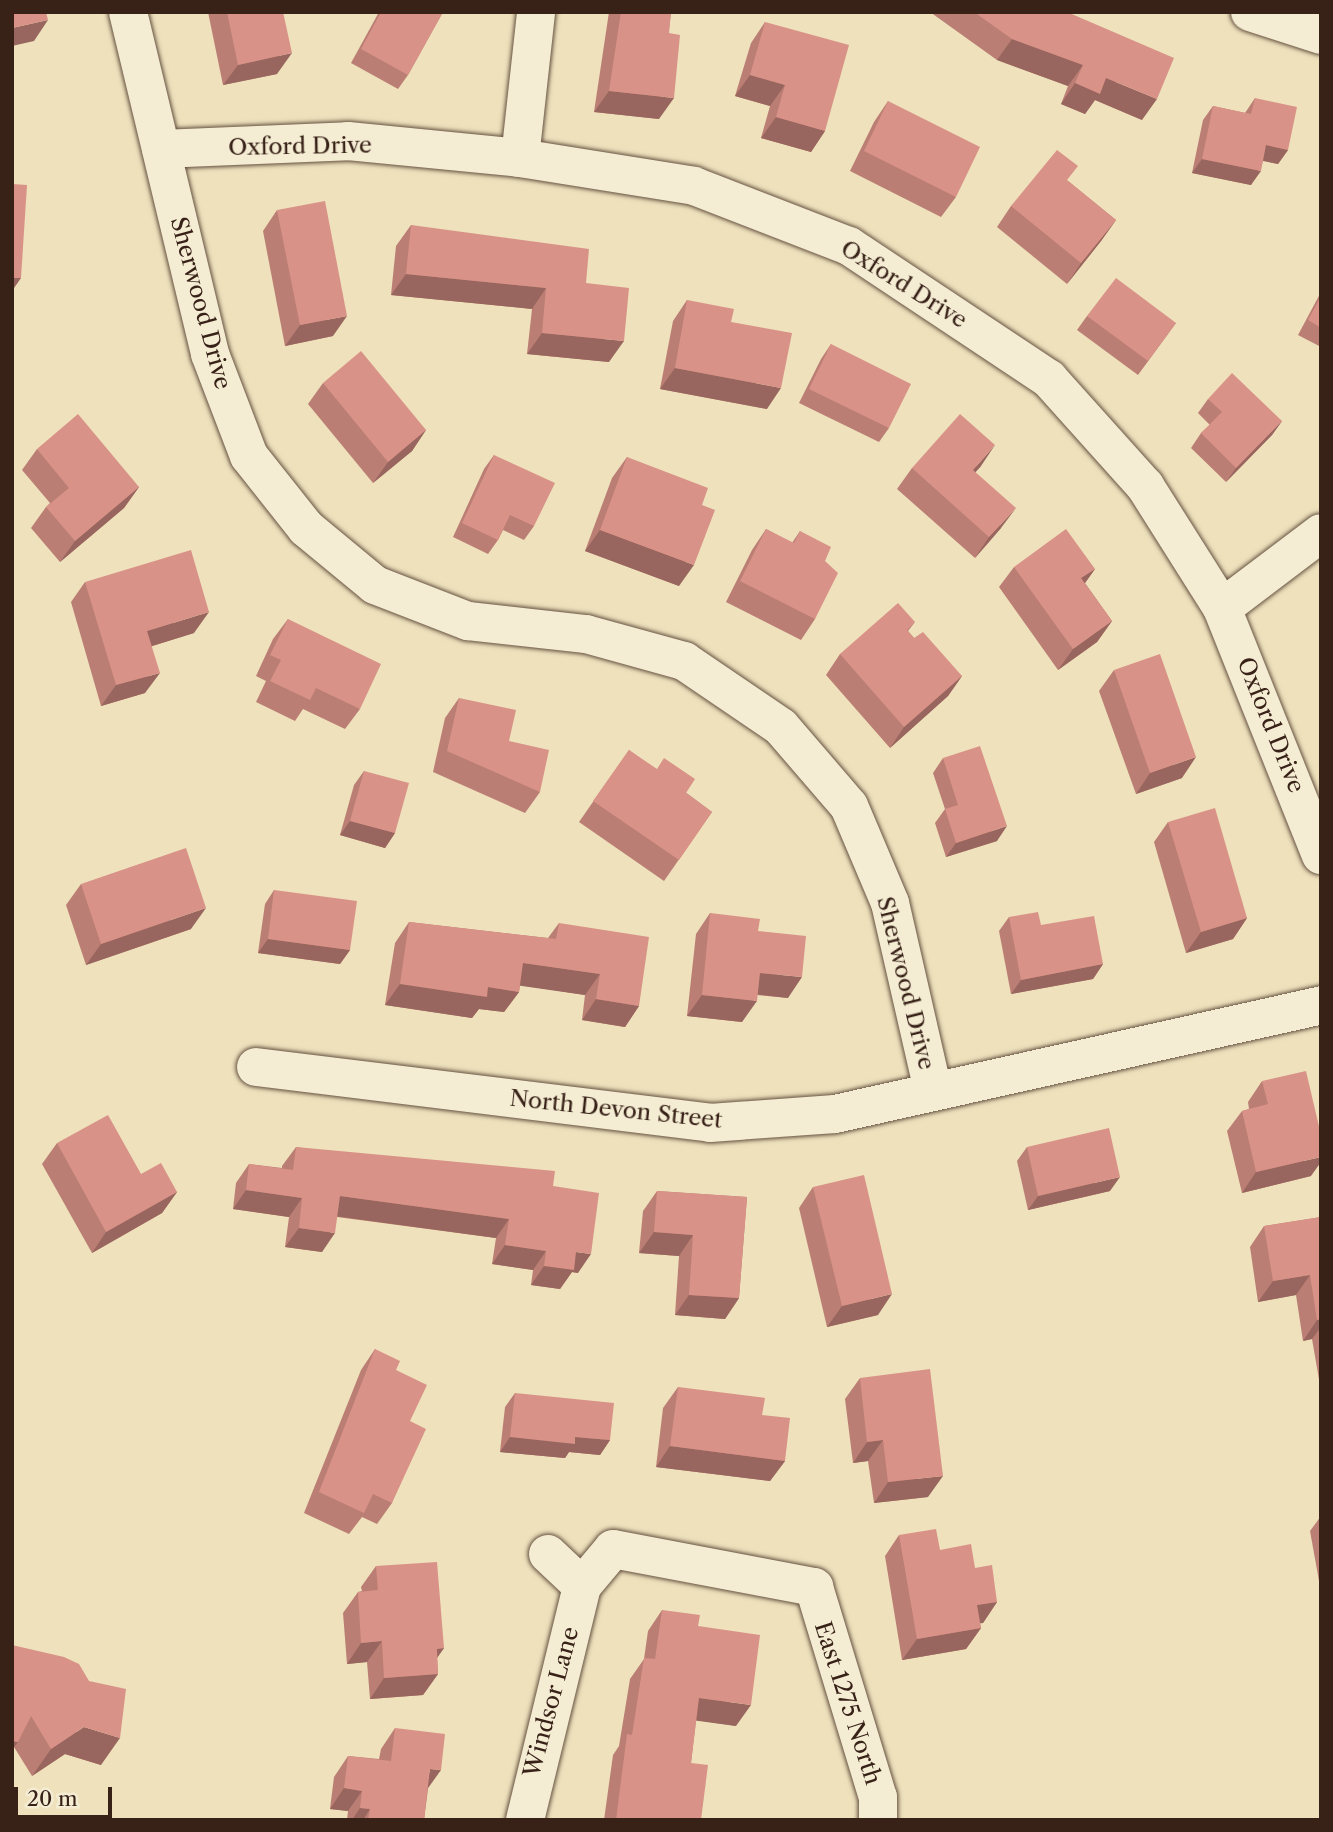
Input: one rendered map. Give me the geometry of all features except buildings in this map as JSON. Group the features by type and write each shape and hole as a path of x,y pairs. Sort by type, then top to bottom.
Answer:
{"street":[{"name":"Sherwood Drive","path":"128,12 211,354 249,456 306,528 375,586 468,621 586,634 684,661 780,727 849,806 890,902 933,1091"},
{"path":"520,158 536,12"},
{"path":"1250,12 1321,35"},
{"name":"Oxford Drive","path":"160,149 348,141 520,158 694,186 849,246 1049,379 1145,486 1222,608 1321,855"},
{"path":"1222,608 1321,533"},
{"name":"North Devon Street","path":"256,1067 710,1123 835,1114 1321,1005"},
{"name":"East 1275 North","path":"582,1586 613,1549 814,1587 878,1797 878,1820"},
{"path":"548,1555 582,1586"},
{"name":"Windsor Lane","path":"525,1820 529,1782 582,1586"}]}
